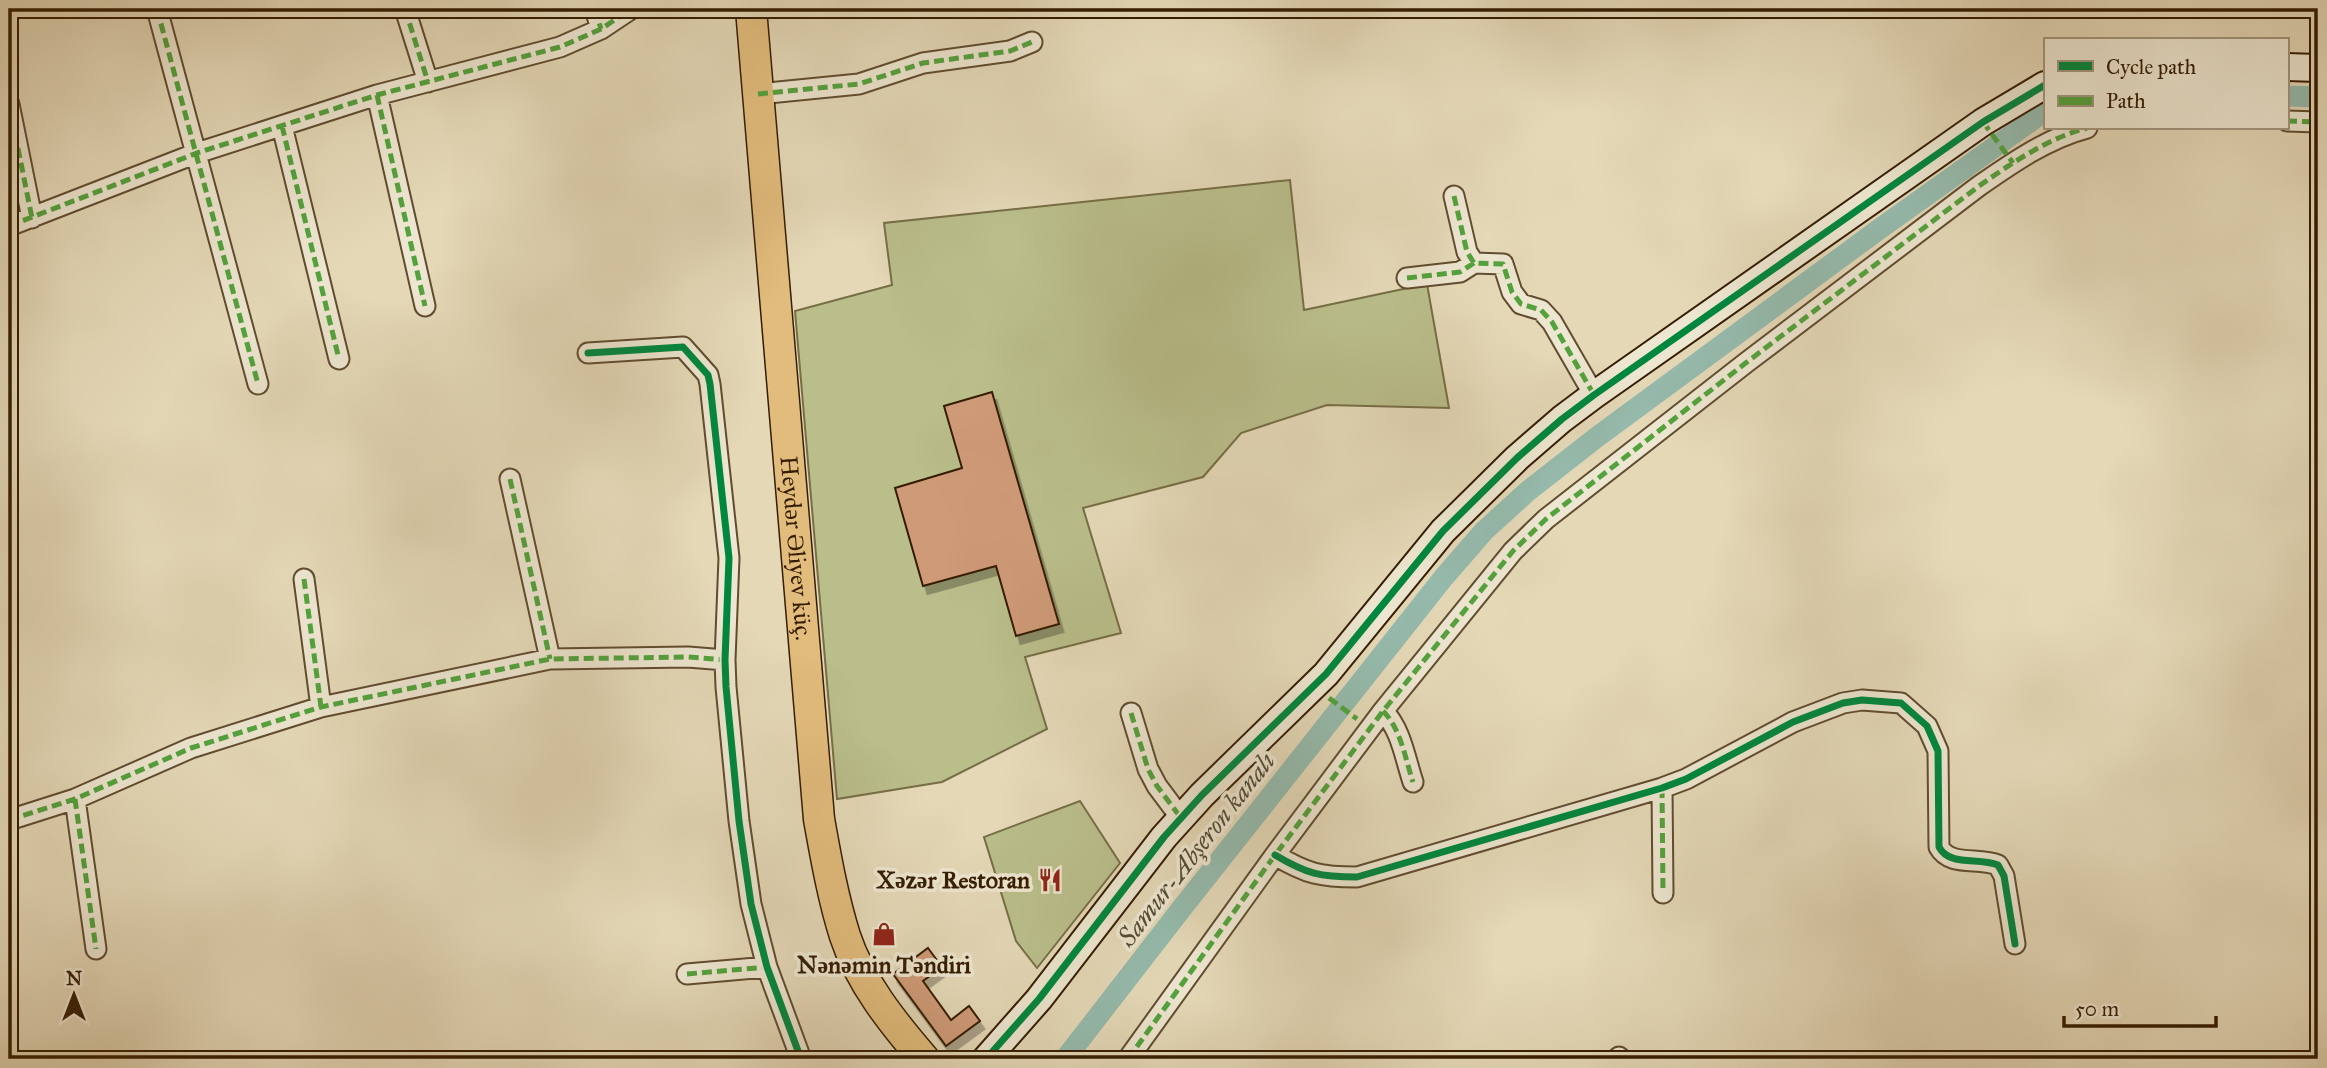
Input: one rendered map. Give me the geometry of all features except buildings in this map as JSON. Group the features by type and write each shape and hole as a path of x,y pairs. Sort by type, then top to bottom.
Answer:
{"main road":[{"name":"Heydər Əliyev küç.","path":"733,9 800,820 828,943 844,979 869,1020 900,1059"},
{"name":"Heydər Əliyev küç.","path":"751,9 819,819 846,938 870,987 924,1059"}],"street":[{"path":"157,9 258,384"},
{"path":"405,9 428,82"},
{"path":"595,9 601,29"},
{"path":"9,226 197,153 282,125 377,95 560,47 601,29 631,9"},
{"path":"758,94 859,84 923,63 1010,51 1032,42"},
{"path":"2288,67 2318,68"},
{"path":"986,1059 1039,999 1181,818 1326,674 1443,531 1517,458 1594,395 1983,122 2044,86"},
{"path":"377,95 425,306"},
{"path":"9,104 32,218"},
{"path":"2288,121 2318,122"},
{"path":"282,125 339,359"},
{"path":"1128,1059 1383,711 1513,551 1546,519 1979,186 2013,163 2082,130"},
{"path":"1454,196 1467,252 1474,263"},
{"path":"1407,278 1460,272 1474,263 1503,264 1512,292 1521,304 1541,310 1552,322 1594,395"},
{"path":"588,353 683,347 708,375 729,558 724,660 738,821 751,905 767,967 801,1059"},
{"path":"510,479 550,659"},
{"path":"304,579 321,707"},
{"path":"9,820 75,799 191,748 321,707 550,659 688,657 724,660"},
{"path":"1275,855 1301,871 1327,877 1357,877 1662,788 1686,779 1793,722 1843,702 1863,700 1901,703 1927,726 1938,751 1939,847 1950,859 1988,861 1998,865 2004,876 2015,944"},
{"path":"1383,711 1392,720 1397,731 1413,782"},
{"path":"1131,713 1148,769 1181,818"},
{"path":"1662,788 1663,893"},
{"path":"75,799 96,949"},
{"path":"687,974 767,967"}],"green space":[{"path":"1290,180 1304,310 1427,284 1449,408 1327,405 1241,433 1203,477 1083,508 1121,633 1025,657 1047,729 942,782 837,799 795,311 892,285 884,223"},
{"path":"1080,801 1120,863 1037,968 1016,941 984,837"}],"waterway":[{"name":"Samur-Abşeron kanalı","path":"2288,96 2318,97"},
{"name":"Samur-Abşeron kanalı","path":"1065,1059 1444,577 1484,531 1528,491 1597,437 2044,112"}],"marked path":[{"path":"157,9 258,384"},
{"path":"405,9 428,82"},
{"path":"595,9 601,29"},
{"path":"9,226 197,153 377,95 560,47 601,29 631,9"},
{"path":"758,94 859,84 923,63 1010,51 1032,42"},
{"path":"377,95 425,306"},
{"path":"9,104 32,218"},
{"path":"2288,121 2318,122"},
{"path":"1983,122 2013,163"},
{"path":"282,126 339,359"},
{"path":"1128,1059 1383,711 1513,551 1546,519 1979,186 2044,145 2080,130"},
{"path":"1454,196 1467,252 1474,263 1503,264 1512,292 1521,304 1541,310 1552,322 1594,395"},
{"path":"1407,278 1460,272 1474,263"},
{"path":"510,479 550,659"},
{"path":"304,579 321,707"},
{"path":"9,820 75,799 191,748 321,707 550,659 688,657 725,660"},
{"path":"1329,698 1357,719"},
{"path":"1383,711 1398,735 1413,782"},
{"path":"1131,713 1148,769 1181,818"},
{"path":"1662,788 1663,893"},
{"path":"75,799 96,949"},
{"path":"687,974 767,967"}],"cycle path":[{"path":"986,1059 1039,999 1164,837 1202,795 1326,674 1443,531 1517,458 1594,395 1983,122 2044,86"},
{"path":"588,353 683,347 708,375 729,558 726,687 739,821 751,904 767,967 801,1059"},
{"path":"1275,855 1314,873 1357,877 1662,788 1686,779 1793,722 1843,703 1862,700 1901,703 1927,726 1938,751 1939,847 1950,857 1998,865 2004,876 2015,944"}],"place":[{"name":"Xəzər Restoran","path":"1050,880"},
{"name":"Nənəmin Təndiri","path":"884,934"}]}
